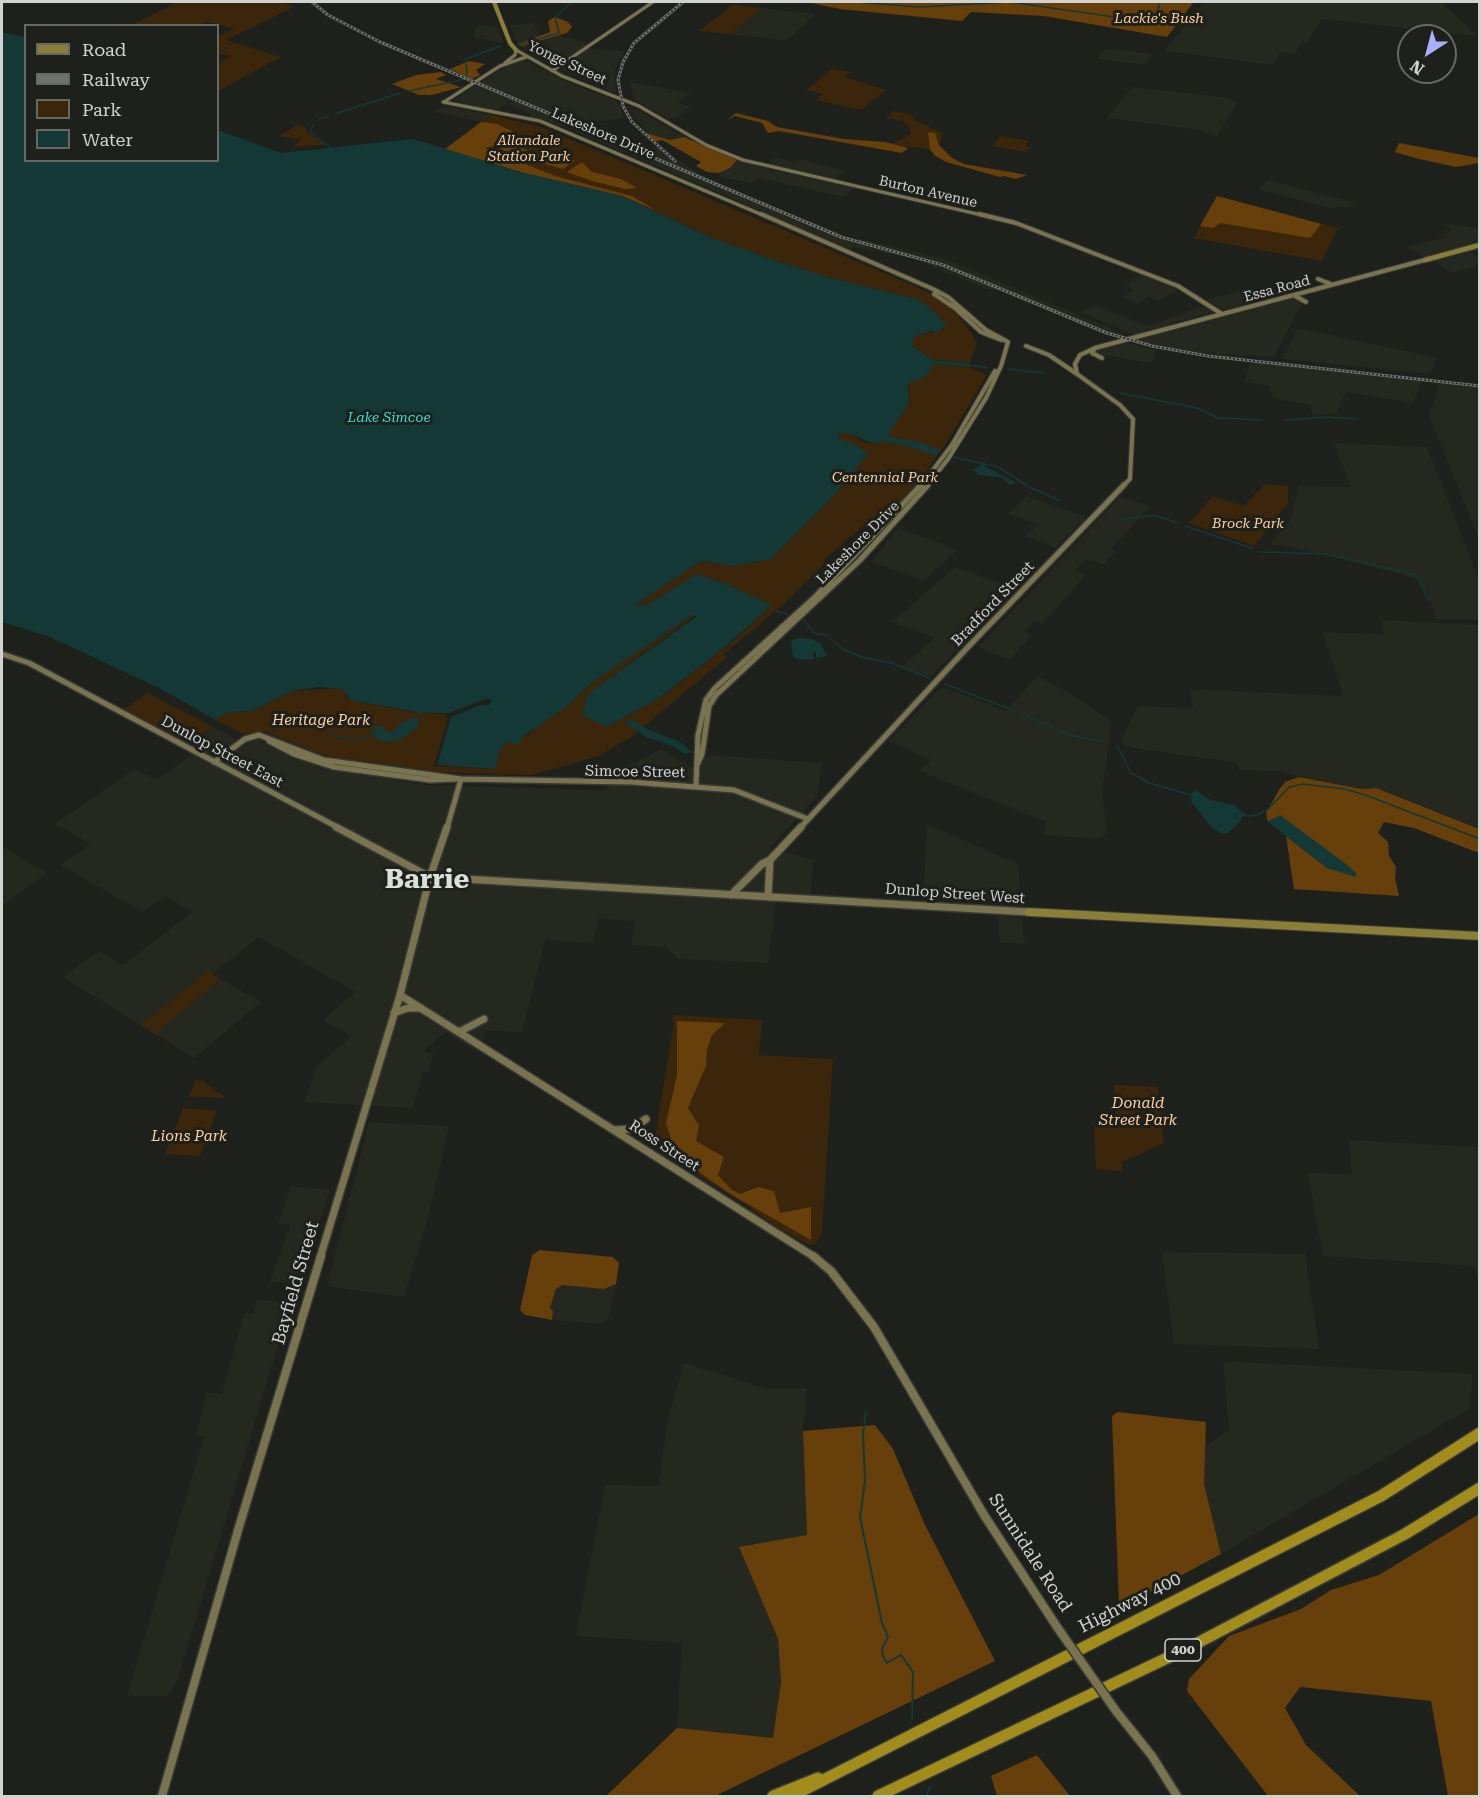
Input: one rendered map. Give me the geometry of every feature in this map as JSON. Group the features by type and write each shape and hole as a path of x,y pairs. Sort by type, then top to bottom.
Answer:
{"highway":[{"name":"Highway 400","path":"792,1797 1381,1496 1479,1433"},
{"name":"400","path":"878,1797 1186,1649 1405,1534 1479,1488"},
{"path":"773,1797 852,1766"}],"main road":[{"name":"Yonge Street","path":"494,2 510,44 516,50 552,70 625,100"},
{"path":"552,70 653,2"},
{"path":"443,102 505,63 515,55 516,50"},
{"path":"505,63 526,57"},
{"path":"450,98 451,102 458,104"},
{"name":"Burton Avenue","path":"625,100 701,143 743,160 1016,223 1181,287 1222,314"},
{"name":"Lakeshore Drive","path":"443,102 554,126 905,276 948,297 972,319 1008,342"},
{"name":"Lakeshore Drive","path":"443,102 554,129 923,287 955,308 981,332 1008,342"},
{"name":"Essa Road","path":"1077,375 1074,367 1080,354 1095,348 1479,245"},
{"path":"1318,279 1324,283 1335,284"},
{"path":"1292,296 1302,297 1306,302"},
{"path":"998,369 1002,350 1008,342"},
{"name":"Lakeshore Drive","path":"707,705 724,685 787,630 891,528 948,456 986,398 1008,342"},
{"path":"1026,346 1049,355 1077,375"},
{"path":"1095,348 1092,353 1102,358"},
{"name":"Bradford Street","path":"730,895 762,864 770,860 1130,478 1134,441 1132,419 1120,405 1077,375"},
{"path":"696,785 698,735 707,705 722,681 880,532 948,456"},
{"name":"Dunlop Street East","path":"2,654 29,663 430,877"},
{"name":"Simcoe Street","path":"214,762 234,748 259,738 302,757 334,767 430,780 696,785 734,790 807,819"},
{"name":"Bayfield Street","path":"162,1797 236,1538 400,995 430,877 436,866 459,779"},
{"path":"768,897 770,860"},
{"name":"Dunlop Street West","path":"430,877 1479,936"},
{"name":"Ross Street","path":"400,995 816,1258 844,1285 886,1349"},
{"path":"394,1013 408,1008 421,1008"},
{"path":"459,1032 483,1019"},
{"path":"613,1130 631,1129 646,1119"},
{"name":"Sunnidale Road","path":"886,1349 990,1524 1057,1627 1116,1711 1152,1756 1177,1797"}],"shaded area":[{"path":"1204,2 1441,2 1478,36 1457,34 1457,24 1397,24 1397,27 1322,19 1307,42 1302,42 1294,54 1281,52 1272,65 1164,51"},
{"path":"763,8 816,14 787,41 730,34"},
{"path":"534,23 540,35 517,44 510,25"},
{"path":"496,25 504,43 473,37 477,26"},
{"path":"559,36 589,43 555,67 528,53 521,46"},
{"path":"587,48 625,51 615,70 616,94 557,68"},
{"path":"1106,48 1152,54 1144,65 1097,59"},
{"path":"524,60 567,82 619,102 624,118 580,124 643,150 658,147 706,178 855,240 865,240 945,259 1124,334 1123,337 1097,332 1000,290 987,289 926,264 929,262 854,247 850,249 562,126 529,116 532,114 509,104 511,101 497,110 452,101 509,64"},
{"path":"631,82 691,93 678,103 691,106 677,117 668,119 633,99"},
{"path":"1132,87 1224,97 1237,103 1216,137 1199,130 1107,118"},
{"path":"444,106 492,115 481,122 434,112"},
{"path":"637,109 684,137 670,140 648,133 629,111"},
{"path":"775,158 794,162 799,159 847,171 834,179 767,164"},
{"path":"737,160 855,188 844,197 759,178 751,183 720,177 719,173 730,168"},
{"path":"1268,180 1354,202 1351,207 1329,208 1258,189"},
{"path":"1442,223 1479,228 1479,243 1423,257 1406,247 1447,237 1442,234 1453,230"},
{"path":"1469,252 1479,257 1479,266 1452,273 1434,262"},
{"path":"1143,275 1178,290 1158,301 1149,297 1137,304 1121,297 1134,290 1124,285"},
{"path":"1238,291 1256,302 1224,310 1206,300"},
{"path":"1296,298 1303,301 1274,357 1198,353 1134,341"},
{"path":"1095,305 1147,326 1204,306 1212,312 1134,335 1080,312"},
{"path":"1298,328 1437,358 1430,374 1282,359"},
{"path":"1127,343 1156,350 1152,363 1097,354 1098,350"},
{"path":"1250,362 1422,381 1413,403 1346,392 1336,414 1313,415 1309,404 1273,399 1269,386 1245,382"},
{"path":"1440,383 1479,387 1479,539 1429,416"},
{"path":"1334,443 1427,447 1479,579 1479,620 1436,619 1431,602 1415,578 1271,543 1290,521 1299,486 1351,487"},
{"path":"1026,496 1086,517 1056,548 1025,536 1039,524 1008,514"},
{"path":"1120,497 1150,507 1111,549 1116,551 1104,565 1087,559 1075,571 1086,575 1042,624 1035,621 1023,631 1032,635 1010,660 978,647"},
{"path":"898,528 957,550 924,581 871,562"},
{"path":"955,567 1014,588 931,677 902,667 934,638 892,622"},
{"path":"1382,620 1479,625 1479,829 1376,788 1362,789 1277,771 1239,770 1238,763 1133,748 1120,743 1138,706 1193,708 1190,689 1343,696 1322,632 1384,634"},
{"path":"1037,676 1077,697 1112,722 1102,791 1107,833 1097,839 1044,835 1046,822 920,771 931,760 888,741 942,687 1006,711"},
{"path":"213,727 238,740 259,740 294,758 321,766 423,785 607,790 610,775 661,749 691,767 711,755 822,763 817,796 770,848 813,860 811,895 777,892 768,963 678,959 666,947 631,945 635,921 598,919 593,943 545,940 522,1032 485,1031 479,1054 446,1032 423,1051 434,1053 428,1072 423,1072 413,1108 304,1102 317,1067 351,1036 323,1020 355,992 259,937 212,974 261,1002 194,1058 63,977 99,951 123,965 192,912 165,896 142,912 60,865 90,844 55,824 134,769 155,779 160,777 192,755 190,744"},
{"path":"927,824 1018,864 1021,901 923,898"},
{"path":"2,846 47,873 2,906"},
{"path":"998,916 1022,918 1025,944 1000,943"},
{"path":"369,1122 449,1126 427,1222 404,1297 327,1286"},
{"path":"1349,1140 1479,1147 1479,1284 1474,1266 1323,1256 1308,1173 1352,1174"},
{"path":"291,1186 330,1190 298,1283 270,1282 290,1225 278,1224"},
{"path":"1162,1252 1305,1254 1319,1349 1174,1344"},
{"path":"616,1284 608,1319 601,1324 552,1320 553,1311 550,1308 556,1288 562,1285 604,1289"},
{"path":"257,1300 284,1302 289,1308 178,1678 166,1696 127,1696 204,1437 196,1435 207,1392 222,1394 244,1314 253,1314"},
{"path":"1223,1361 1473,1374 1469,1409 1221,1554 1204,1484 1205,1446 1229,1430"},
{"path":"684,1363 768,1389 807,1389 803,1431 807,1535 739,1548 778,1639 781,1682 773,1738 677,1728 682,1643 576,1636 605,1485 659,1486 667,1423"}],"green space":[{"path":"178,2 282,2 294,7 226,40 281,57 219,90 219,63 230,56 219,53 219,36 234,28 206,22 202,24 134,24"},
{"name":"Lackie's Bush","path":"806,2 1193,3 1167,37 1044,16 971,12 962,21 840,9"},
{"path":"732,5 763,8 730,34 699,31"},
{"path":"555,17 568,22 572,27 567,33 521,46 517,44 550,32 548,21"},
{"path":"469,61 485,64 476,70 480,75 472,79 450,69"},
{"path":"832,69 851,72 845,77 886,90 861,110 816,100 823,94 806,90"},
{"path":"441,72 446,75 436,79 461,87 432,95 419,95 392,84 416,75"},
{"path":"894,111 909,114 916,121 943,133 939,145 930,149 890,145 911,134 903,121 886,118"},
{"path":"736,113 768,121 777,127 844,139 885,142 908,148 902,153 779,131 768,133 762,123 735,116 727,120"},
{"name":"Allandale Station Park","path":"492,115 544,128 924,290 950,306 971,332 977,344 970,363 933,360 912,346 915,336 945,329 921,300 827,277 773,260 712,238 622,196 445,149"},
{"path":"481,122 497,124 514,132 521,141 516,146 528,151 515,155 496,145 485,148 555,176 632,196 655,210 622,196 524,173 445,149"},
{"path":"297,125 307,128 307,132 325,145 291,147 301,140 279,136"},
{"path":"928,132 935,133 939,145 952,158 964,164 1027,175 1016,179 1000,177 946,162 934,155 930,149"},
{"path":"646,133 670,140 684,137 737,160 730,168 719,173 707,172 696,166 701,162 662,140 655,142"},
{"path":"1001,136 1029,141 1025,146 1031,148 1025,152 992,146"},
{"path":"1399,143 1479,158 1479,163 1456,167 1415,158 1395,152"},
{"path":"543,152 575,160 563,169 527,159"},
{"path":"582,162 592,172 621,179 637,188 625,189 567,172"},
{"path":"1217,196 1338,228 1322,261 1194,238"},
{"path":"1217,196 1321,224 1310,238 1220,223 1213,228 1200,226"},
{"name":"Centennial Park","path":"933,364 969,367 987,375 947,442 913,491 881,526 868,522 826,558 824,564 784,604 724,654 727,657 630,738 599,756 532,775 433,772 433,767 432,771 322,755 264,731 245,735 214,719 230,712 252,711 292,691 339,688 345,691 346,697 350,700 418,713 445,714 448,718 434,766 495,769 500,750 507,742 529,734 540,723 565,708 593,682 692,615 696,615 593,690 607,727 663,696 732,642 771,606 732,587 726,590 732,584 728,582 721,587 723,584 696,574 647,605 635,605 701,561 733,566 771,559 829,501 868,454 839,439 838,434 848,433 868,444 890,431 909,401 908,384 917,380"},
{"name":"Brock Park","path":"1265,484 1288,486 1288,503 1254,546 1189,523 1213,496 1244,506"},
{"path":"148,693 213,727 190,744 124,709"},
{"path":"1299,777 1362,789 1376,788 1479,829 1479,853 1414,828 1384,822 1378,833 1388,842 1389,856 1396,867 1395,878 1399,896 1294,889 1286,836 1327,868 1272,819 1268,822 1266,813 1279,790 1285,782"},
{"path":"208,971 221,979 155,1034 141,1025"},
{"path":"676,1015 762,1020 759,1055 833,1059 822,1232 816,1244 809,1245 773,1225 748,1206 660,1151 654,1143 674,1022 671,1019"},
{"path":"677,1021 725,1023 712,1035 707,1049 706,1066 688,1108 699,1126 696,1141 724,1157 718,1175 731,1189 740,1194 758,1187 774,1191 780,1213 811,1207 811,1240 732,1195 676,1156 666,1123 677,1075"},
{"path":"195,1080 203,1081 226,1098 189,1097"},
{"name":"Donald Street Park","path":"1114,1085 1158,1087 1164,1143 1122,1162 1122,1171 1096,1169 1094,1126 1117,1127"},
{"name":"Lions Park","path":"183,1108 217,1111 200,1156 165,1154"},
{"path":"540,1250 613,1257 619,1263 616,1284 604,1289 562,1285 556,1289 550,1308 553,1311 552,1320 525,1315 520,1310 532,1255"},
{"path":"1118,1412 1206,1422 1204,1484 1221,1554 1124,1606 1119,1606 1112,1416"},
{"path":"875,1425 893,1449 925,1525 995,1661 715,1796 606,1796 677,1728 773,1738 781,1682 778,1639 739,1547 807,1535 803,1431"},
{"path":"1479,1514 1479,1796 1448,1796 1431,1701 1300,1687 1285,1708 1306,1745 1360,1796 1268,1796 1187,1691 1189,1679 1229,1636 1301,1609 1331,1590 1379,1575"},
{"path":"1037,1755 1070,1796 997,1796 991,1776"}],"water":[{"name":"Lake Simcoe","path":"2,32 24,37 24,162 219,162 219,130 281,153 413,139 524,173 622,196 712,238 773,260 827,277 921,300 947,325 937,333 932,331 915,336 912,346 933,360 970,363 969,367 933,364 929,373 917,381 911,381 908,385 909,400 906,408 888,434 940,450 936,456 905,445 884,442 874,444 848,433 838,434 839,439 856,445 868,454 829,501 771,559 733,566 701,561 635,605 647,605 696,574 724,583 720,587 728,582 733,584 726,590 732,587 772,605 725,647 658,699 607,727 583,716 586,698 593,690 697,616 692,615 593,682 565,708 522,737 518,745 507,742 500,750 495,769 437,765 451,717 480,705 489,705 492,701 488,698 449,713 422,713 420,715 417,712 350,700 343,689 319,687 292,691 252,711 230,712 214,719 161,689 48,636 2,622"},
{"path":"980,462 1017,483 1010,485 1003,478 979,475 973,470 981,465"},
{"path":"798,638 811,639 821,644 827,656 816,658 816,652 812,653 815,659 800,660 793,657 791,641"},
{"path":"415,717 419,719 418,727 400,740 384,742 372,736 375,726 382,726 386,732 391,733 403,722"},
{"path":"632,719 647,729 680,742 692,752 685,754 673,746 646,737 625,723"},
{"path":"1195,790 1211,800 1234,805 1247,816 1241,817 1241,821 1228,833 1221,833 1212,828 1191,801 1191,795"},
{"path":"1280,815 1346,864 1356,873 1356,877 1327,868 1268,822"}],"waterway":[{"path":"518,45 559,33 555,17 572,2"},
{"path":"856,2 920,7 1010,2 1121,18 1157,13 1160,2"},
{"path":"467,78 466,59 501,46"},
{"path":"409,91 465,79"},
{"path":"335,114 400,93"},
{"path":"319,119 329,116"},
{"path":"313,125 310,132 331,148"},
{"path":"970,365 987,368"},
{"path":"1008,369 1044,373"},
{"path":"1120,393 1197,408 1218,418 1262,420"},
{"path":"1285,420 1326,417 1357,419"},
{"path":"950,456 998,467 1031,488 1059,500"},
{"path":"1119,520 1154,515 1178,523"},
{"path":"1185,526 1252,548"},
{"path":"1261,552 1326,554 1413,574 1420,578 1426,597 1430,600"},
{"path":"776,611 789,615"},
{"path":"804,620 814,633 826,635 843,649 862,657 892,663 929,678"},
{"path":"945,684 1015,711"},
{"path":"1023,714 1070,735 1104,742"},
{"path":"331,732 336,737 347,736 351,741 372,735"},
{"path":"1117,746 1131,773 1149,783 1191,795"},
{"path":"1247,816 1258,815 1269,808 1289,787 1303,784 1345,789 1368,796 1480,839"},
{"path":"866,1411 863,1434 865,1481 860,1517 882,1623 888,1637 882,1649 883,1656 887,1663 901,1655 913,1672 912,1719"},
{"path":"926,1796 930,1787"}],"railway":[{"path":"312,2 328,15 380,42 841,237 943,265 1107,333 1152,346 1208,356 1480,386"},
{"path":"675,161 632,122 623,106 618,80 623,62 634,43 683,2"}],"district":[{"name":"Barrie","path":"427,880"}],"park label":[{"name":"Heritage Park","path":"321,721"}]}
